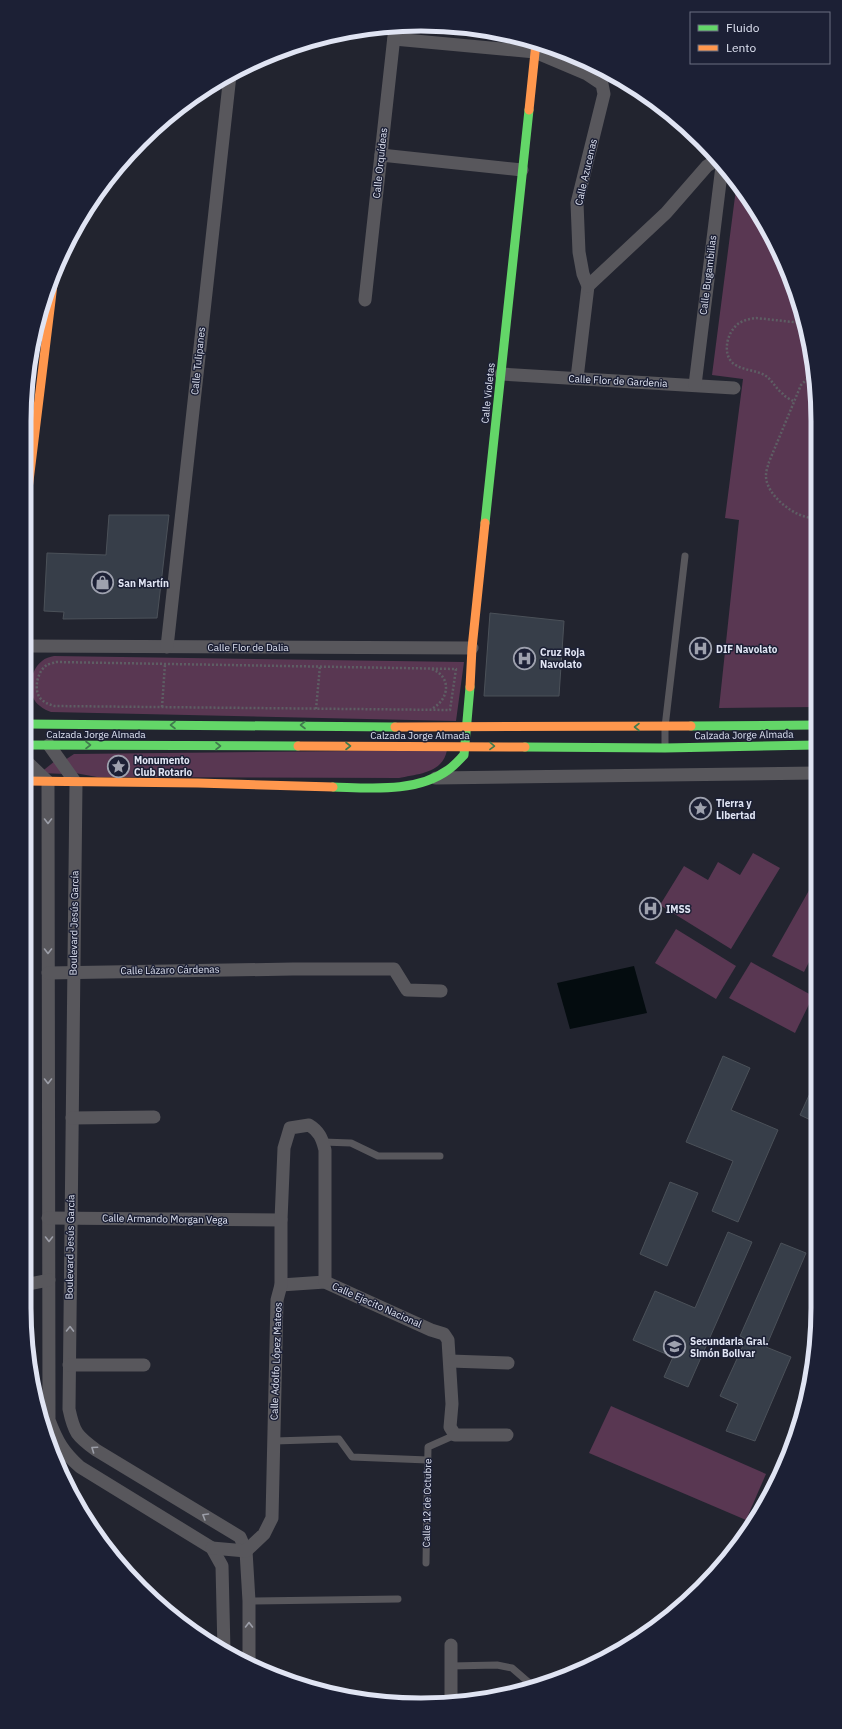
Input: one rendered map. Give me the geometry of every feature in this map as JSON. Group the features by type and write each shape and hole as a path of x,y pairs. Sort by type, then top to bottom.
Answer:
{"street":[{"path":"394,33 533,48"},
{"name":"Calle Orquídeas","path":"365,300 394,33"},
{"name":"Calle Violetas","path":"31,782 198,783 360,788 397,787 412,785 434,778 448,770 464,755 468,727 472,648 536,49"},
{"name":"Calle Azucenas","path":"540,50 587,74 602,84 604,94 577,203 579,252 583,274 588,286 577,378"},
{"name":"Calle Tulipanes","path":"167,647 229,81"},
{"path":"381,155 522,170"},
{"path":"588,286 666,213 707,166 713,163"},
{"name":"Calle Bugambilias","path":"695,385 721,173"},
{"path":"31,465 51,298"},
{"name":"Calle Flor de Gardenia","path":"501,374 734,388"},
{"name":"Calle Flor de Dalia","path":"31,646 472,648"},
{"name":"Calzada Jorge Almada","path":"31,722 468,727 811,725"},
{"path":"31,727 49,745 76,782"},
{"name":"Calzada Jorge Almada","path":"31,745 665,748 811,745"},
{"path":"31,766 48,782"},
{"path":"434,778 811,773"},
{"name":"Boulevard Jesús García","path":"48,782 49,1424"},
{"name":"Boulevard Jesús García","path":"76,782 69,1365 69,1409 72,1426 75,1433 96,1450 240,1537 246,1551 249,1601 249,1658"},
{"name":"Calle Lázaro Cárdenas","path":"48,973 293,968 394,969 407,990 441,991"},
{"path":"72,1118 154,1117"},
{"name":"Calle Adolfo López Mateos","path":"246,1551 264,1534 272,1518 277,1300 281,1285 281,1220 284,1148 290,1128 309,1125 316,1129 323,1142"},
{"path":"323,1142 325,1150 325,1282"},
{"name":"Calle Armando Morgan Vega","path":"48,1218 281,1220"},
{"path":"31,1284 49,1280"},
{"name":"Calle Ejecito Nacional","path":"281,1285 325,1282 431,1330 444,1334 448,1340 450,1361"},
{"path":"507,1435 455,1435 450,1427 452,1404 450,1361 508,1363"},
{"path":"69,1365 144,1365"},
{"path":"52,1433 72,1426"},
{"name":"Boulevard Jesús García","path":"55,1441 80,1467 212,1548 222,1566 224,1645"},
{"path":"212,1548 246,1551"},
{"path":"450,1697 451,1645"}],"lane":[{"path":"665,748 665,727 685,556"},
{"path":"323,1142 350,1143 378,1156 440,1156"},
{"name":"Calle 12 de Octubre","path":"426,1563 428,1447 455,1435"},
{"path":"274,1441 339,1439 352,1457 428,1460"},
{"path":"249,1601 398,1599"},
{"path":"451,1666 497,1665 512,1668 529,1683"}],"path":[{"path":"793,401 783,395 764,375 735,365 730,359 727,344 734,327 749,319 756,318 799,323"},
{"path":"808,374 808,378 800,385 793,401 769,462 766,476 770,487 786,508 799,514 811,517"},
{"path":"56,662 320,666 456,669 450,710 55,706 47,704 40,698 37,691 40,673 46,665 56,662"},
{"path":"162,707 165,664"},
{"path":"316,709 320,666"},
{"path":"428,710 434,708 443,700 446,689 446,683 441,674 430,668"}],"shaded area":[{"path":"736,192 759,226 781,272 798,320 808,370 811,421 811,707 719,708 739,520 725,518 743,379 712,375"},
{"path":"54,656 464,662 456,721 51,712 36,702 31,690 31,684 34,671 38,665 45,659"},
{"path":"447,750 445,758 435,768 429,771 399,778 97,777 75,773 65,760 74,754"},
{"path":"55,761 65,774 40,773"},
{"path":"753,853 780,868 731,949 660,905 684,866 708,880 718,862 740,875"},
{"path":"811,887 811,958 804,972 772,956"},
{"path":"676,929 736,966 716,999 655,963"},
{"path":"751,962 811,995 811,1000 795,1033 729,998"},
{"path":"634,966 647,1013 570,1029 557,983"},
{"path":"611,1406 766,1474 746,1520 589,1453"}],"building":[{"name":"San Martín","path":"109,515 169,515 157,618 63,619 64,612 44,611 47,553 106,555"},
{"name":"Cruz Roja Navolato","path":"490,613 564,621 559,696 484,696"},
{"path":"723,1056 750,1068 731,1110 778,1130 738,1222 712,1211 733,1161 686,1142"},
{"path":"811,1091 811,1120 800,1115"},
{"path":"670,1182 698,1193 667,1266 640,1254"},
{"path":"728,1232 752,1242 688,1387 664,1377 673,1357 633,1340 655,1291 695,1308"},
{"path":"781,1243 806,1253 766,1347 791,1357 755,1441 726,1431 738,1404 720,1396 746,1339 740,1336"}],"traffic: fast":[{"path":"485,523 529,110"},
{"path":"333,787 393,788 408,786 435,777 450,768 464,755 470,687"},
{"path":"31,724 395,727"},
{"path":"691,726 811,725"},
{"path":"31,745 298,746"},
{"path":"525,747 665,748 811,745"}],"traffic: slow":[{"path":"529,110 535,48"},
{"path":"31,465 51,298"},
{"path":"470,687 472,648 485,523"},
{"path":"395,727 691,726"},
{"path":"298,746 525,747"},
{"path":"31,781 198,783 333,787"}],"place":[{"name":"San Martín","path":"103,583"},
{"name":"DIF Navolato","path":"700,649"},
{"name":"Cruz Roja Navolato","path":"524,658"},
{"name":"Monumento Club Rotario","path":"118,766"},
{"name":"Tierra y Libertad","path":"701,809"},
{"name":"IMSS","path":"651,909"},
{"name":"Secundaria Gral. Simón Bolivar","path":"675,1347"}]}
